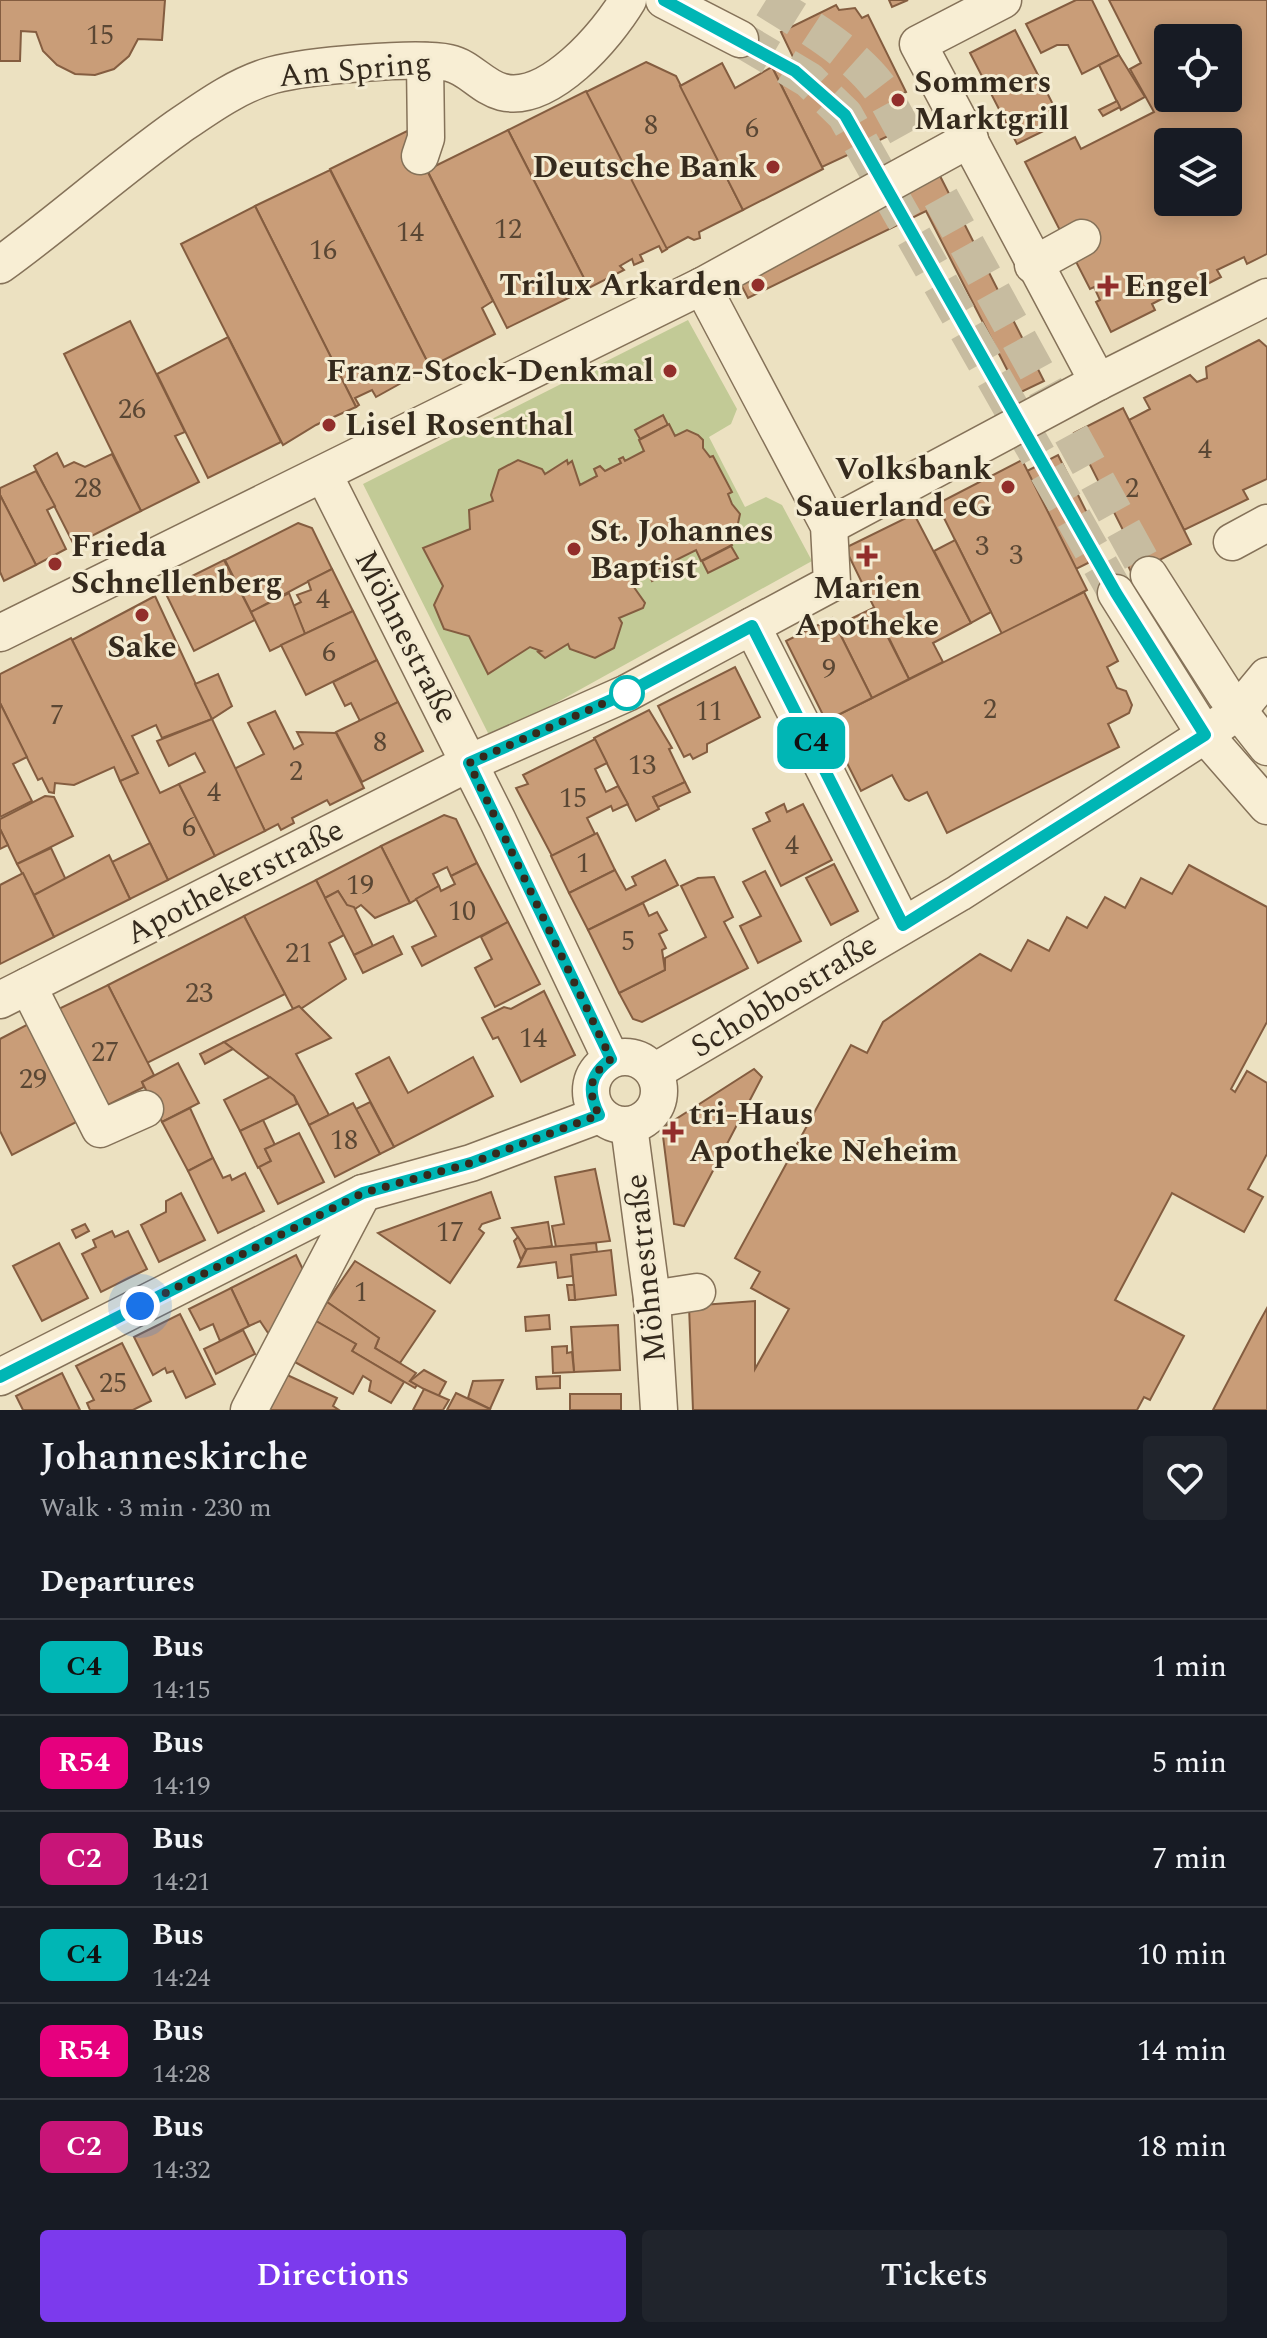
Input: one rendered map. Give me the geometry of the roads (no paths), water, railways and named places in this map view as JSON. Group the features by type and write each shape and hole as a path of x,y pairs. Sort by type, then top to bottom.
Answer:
{"street":[{"name":"Am Spring","path":"7,260 166,135 255,81 327,66 425,61 457,66 503,92 528,90 584,57 603,37 628,0"},
{"path":"664,0 740,39"},
{"path":"1003,0 918,44 1098,382"},
{"path":"420,156 426,138 425,61"},
{"path":"0,633 702,286 970,139"},
{"path":"1033,265 1082,238"},
{"path":"702,286 829,526 1098,382 1267,297"},
{"name":"Möhnestraße","path":"324,475 469,763 611,1059 597,1069 591,1084 591,1099 614,1120 652,1299 659,1410"},
{"path":"1232,542 1267,523"},
{"name":"Apothekerstraße","path":"14,993 469,763 627,693 832,583 829,526"},
{"path":"1149,575 1238,711 1267,747"},
{"path":"1116,593 1205,735 1267,806"},
{"path":"752,626 903,925"},
{"name":"Schobbostraße","path":"654,1072 903,925 1205,735 1238,711 1267,676"},
{"path":"14,993 100,1129 145,1109"},
{"path":"0,1377 363,1193 614,1120 646,1118 658,1102 659,1086 654,1072 639,1059 624,1056 611,1059"},
{"path":"249,1410 363,1193"},
{"path":"652,1299 697,1292"}],"tunnel":[{"path":"766,0 843,51 882,91 1149,575"},
{"path":"740,39 809,80 845,115 1116,593"}],"place":[{"name":"Sommers Marktgrill","path":"898,100"},
{"name":"Deutsche Bank","path":"773,167"},
{"name":"Trilux Arkarden","path":"758,285"},
{"name":"Engel","path":"1108,286"},
{"name":"Franz-Stock-Denkmal","path":"670,371"},
{"name":"Lisel Rosenthal","path":"329,425"},
{"name":"Volksbank Sauerland eG","path":"1008,487"},
{"name":"St. Johannes Baptist","path":"574,549"},
{"name":"Marien Apotheke","path":"867,556"},
{"name":"Frieda Schnellenberg","path":"55,564"},
{"name":"Sake","path":"142,615"},
{"name":"tri-Haus Apotheke Neheim","path":"673,1132"}]}
